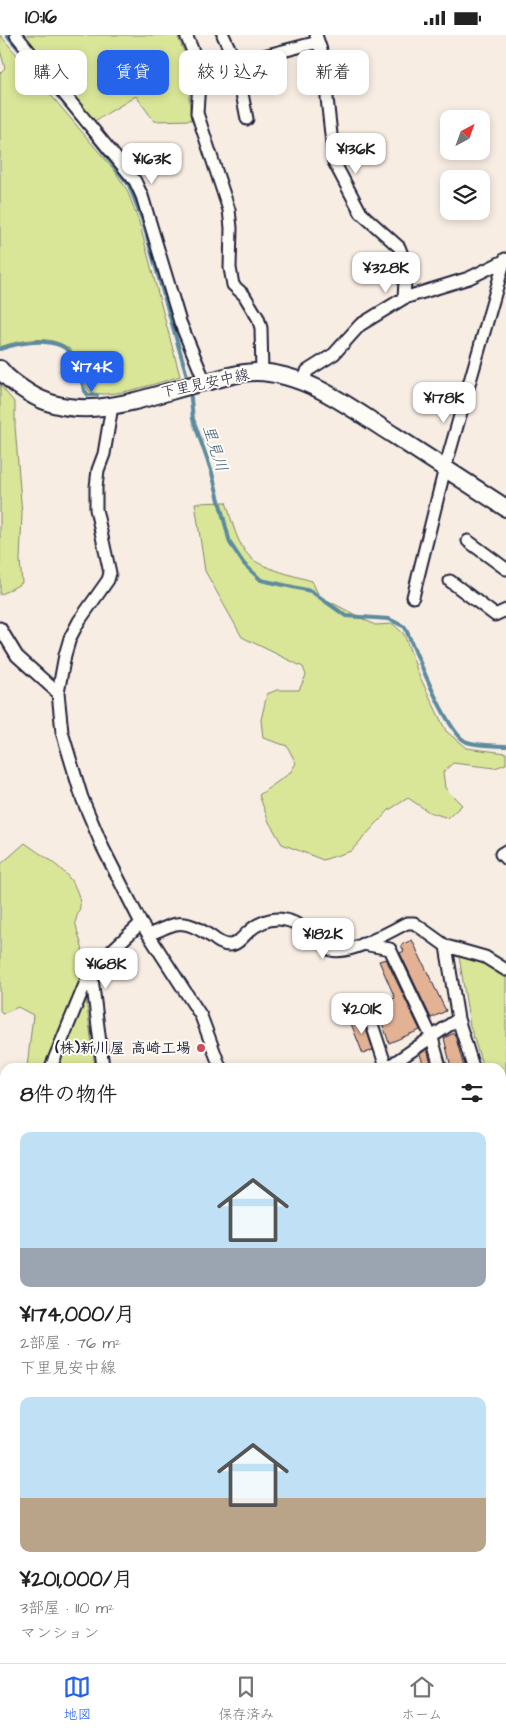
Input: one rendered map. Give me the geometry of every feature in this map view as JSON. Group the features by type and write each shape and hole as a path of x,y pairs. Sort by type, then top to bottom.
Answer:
{"main road":[{"name":"下里見安中線","path":"0,369 16,385 49,403 68,408 88,409 112,406 238,374 262,373 289,378 304,383 336,399 506,508"}],"street":[{"path":"16,35 135,181 142,196 180,322 203,383"},
{"path":"186,35 200,69 197,113 229,210 231,228 230,268 233,285 244,295 258,318 261,328 262,373"},
{"path":"222,35 230,50"},
{"path":"280,50 317,39 328,71 327,98 334,162 362,213 399,247 406,265 404,298"},
{"path":"242,95 247,119"},
{"path":"304,383 307,371 334,354 360,325 404,298 469,277 505,259"},
{"path":"413,597 445,468 505,259"},
{"path":"112,406 96,487 96,509 110,573 108,580 79,621 65,655 58,693 62,732 82,798 103,849 141,923 201,1017 218,1063"},
{"path":"468,541 506,569"},
{"path":"450,581 495,615 506,610"},
{"path":"0,628 17,656 58,693"},
{"path":"506,851 501,854 506,859"},
{"path":"148,935 174,923 191,925 222,944 231,945 237,943 255,926 277,918 302,926 331,950 336,951 356,947 407,923 414,923 446,946 485,957 506,970"},
{"path":"53,1063 91,970 141,923"},
{"path":"364,944 390,949 432,1037 439,1063"},
{"path":"446,946 458,1019 472,1063"},
{"path":"91,970 103,1063"},
{"path":"366,1006 386,1063"},
{"path":"393,1063 458,1019"}],"green space":[{"path":"0,35 15,53 15,95 51,95 115,171 127,190 139,222 180,376 122,392 99,394 88,390 79,360 72,351 63,345 54,341 32,340 0,347 0,73 5,68 0,50"},
{"path":"21,35 177,35 183,50 179,50 179,95 190,95 191,120 154,121 136,96 93,122 71,95 87,95 87,50 33,50"},
{"path":"0,385 15,403 22,514 20,560 22,583 0,595"},
{"path":"226,502 238,539 251,558 271,569 312,581 319,596 375,625 393,624 404,634 418,673 446,731 466,748 506,753 506,764 495,768 453,763 443,772 445,788 462,805 448,818 429,812 408,798 389,810 351,851 323,860 282,844 269,822 259,795 290,773 296,763 287,746 263,738 261,720 267,694 277,690 299,690 306,675 303,667 242,637 205,571 195,503"},
{"path":"25,843 60,868 73,883 80,903 76,922 83,952 82,970 94,1063 27,1063 33,1015 18,1007 2,1014 0,1010 0,865"},
{"path":"459,956 486,962 506,975 506,1063 482,1063 470,1026"}],"building":[{"path":"412,940 446,1011 431,1018 400,953 404,951 401,945"},
{"path":"386,959 420,1030 389,1043 376,1004 395,998 379,961"},
{"path":"362,1017 373,1050 363,1054 350,1021"},
{"path":"454,1033 463,1063 450,1063 444,1038"},
{"path":"427,1049 431,1063 423,1063 420,1054"}],"waterway":[{"name":"里見川","path":"7,35 79,121"},
{"name":"里見川","path":"87,131 129,185 142,219 189,383"},
{"path":"0,349 29,342 59,345 74,357 78,365 83,387 88,395 97,395"},
{"name":"里見川","path":"190,389 193,419 212,473 230,543 244,564 261,580 311,591 346,616 389,619 405,627 441,709 459,736 471,743 506,746"}],"place":[{"name":"(株)新川屋 高崎工場","path":"201,1048"}]}
